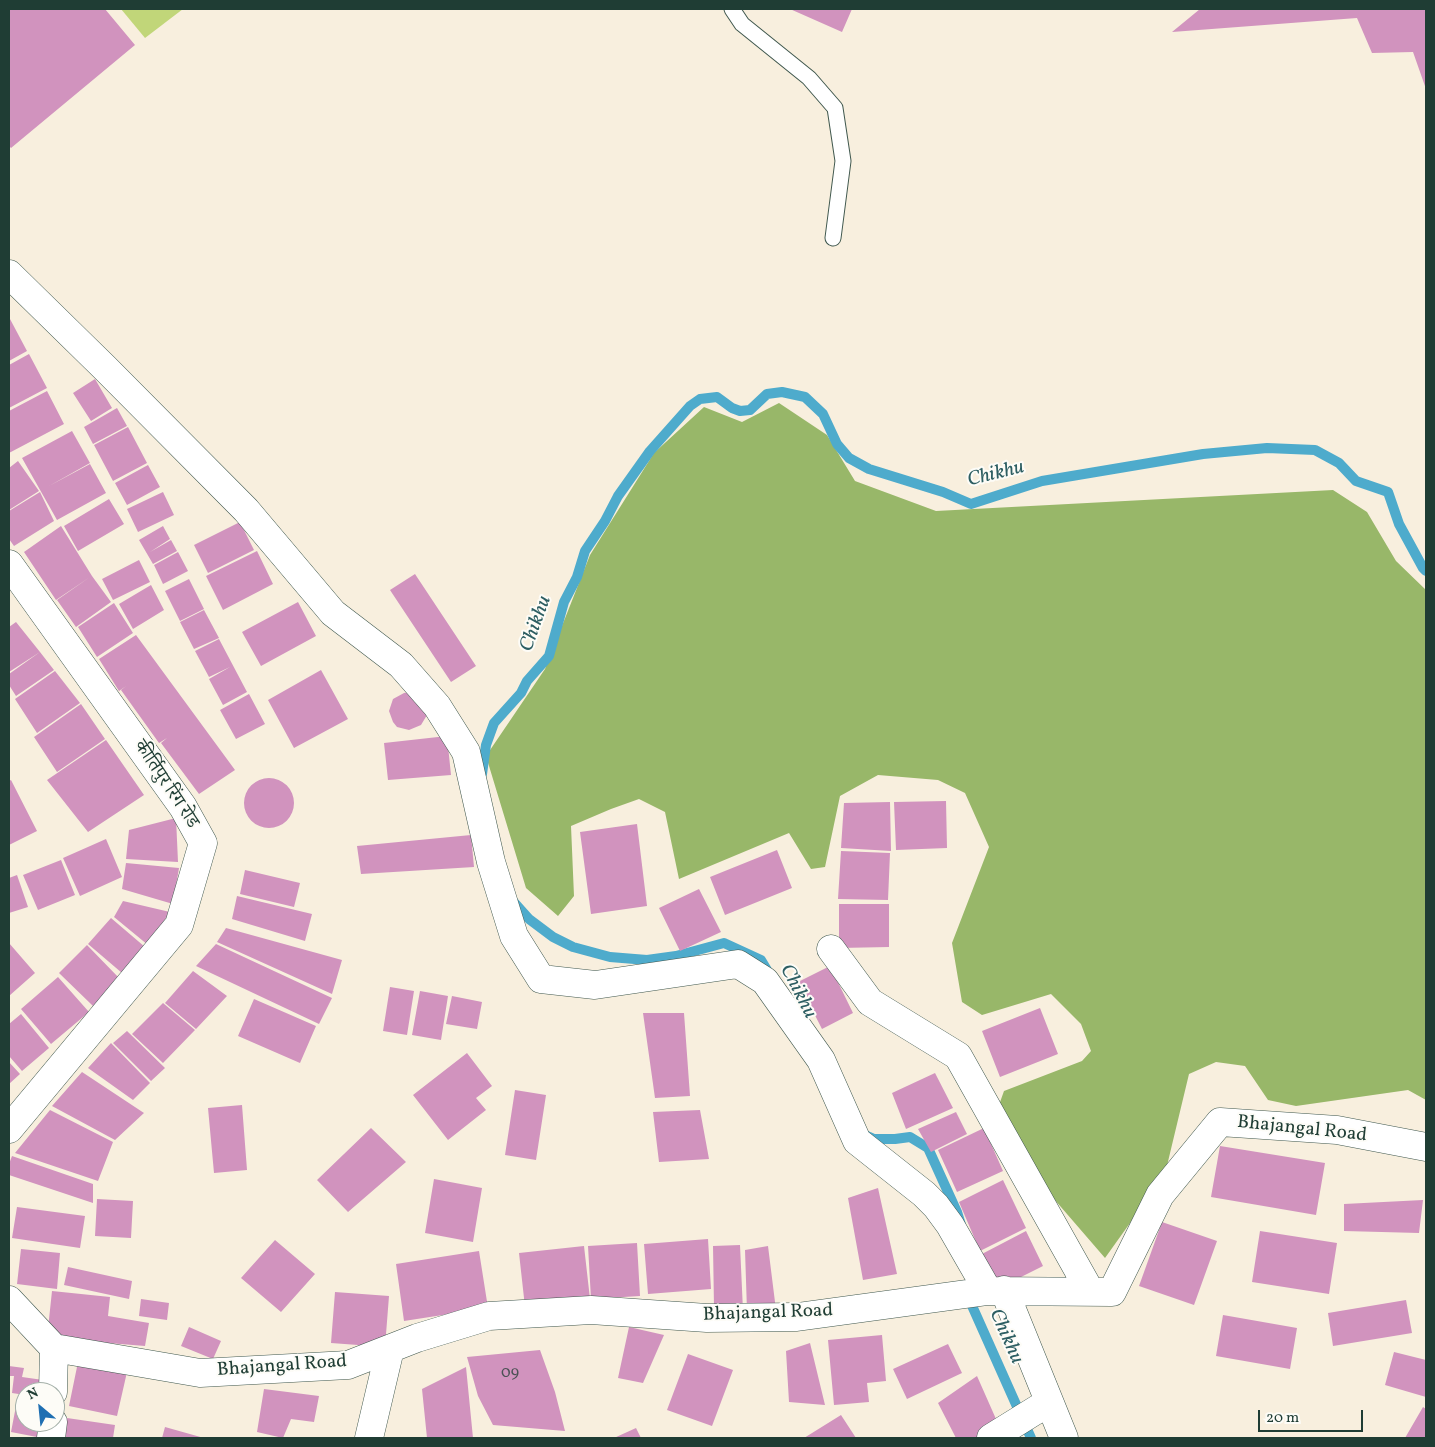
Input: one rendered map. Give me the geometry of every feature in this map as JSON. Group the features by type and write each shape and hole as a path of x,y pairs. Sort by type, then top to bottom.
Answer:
{"street":[{"path":"9,274 106,368 246,510 333,613 401,665 437,706 466,752 491,862 514,936 541,980 595,985 738,964 765,981 821,1060 857,1141 924,1194 936,1206 996,1291 1049,1402 1064,1438"},
{"name":"कीर्तिपुर रिंग रोड","path":"9,564 183,807 203,843 179,925 9,1129"},
{"path":"831,950 870,1002 958,1056 1090,1291"},
{"name":"Bhajangal Road","path":"54,1348 200,1373 348,1365 390,1348 489,1316 591,1310 707,1318 798,1317 996,1291 1112,1292 1160,1195 1220,1122 1337,1130 1426,1147"},
{"path":"9,1300 54,1348 54,1382"},
{"path":"369,1438 390,1348"},
{"path":"991,1438 1049,1402"}],"lane":[{"path":"732,9 742,24 809,78 834,108 843,161 833,238"}],"green space":[{"path":"121,9 183,9 145,38"},
{"path":"779,403 827,435 855,481 936,511 1333,490 1367,512 1396,561 1426,590 1426,1100 1408,1090 1296,1106 1268,1100 1245,1066 1216,1062 1189,1074 1165,1174 1105,1258 1048,1192 999,1105 1004,1091 1082,1061 1091,1051 1081,1024 1051,994 982,1015 962,1002 952,943 989,847 965,793 938,780 878,775 840,796 825,867 811,869 789,833 679,879 665,812 639,799 571,826 574,896 558,916 526,888 486,756 545,669 590,555 654,453 704,407 742,422"}],"building":[{"path":"9,9 105,9 135,45 11,148 9,146"},
{"path":"790,9 852,9 842,32"},
{"path":"1200,9 1426,9 1426,89 1413,52 1372,53 1357,18 1172,32"},
{"path":"9,320 27,351 9,361"},
{"path":"29,354 47,388 9,408 9,365"},
{"path":"95,379 112,408 91,421 73,393"},
{"path":"47,391 64,424 9,453 9,411"},
{"path":"117,408 127,426 93,444 84,427"},
{"path":"128,427 147,463 113,481 94,445"},
{"path":"72,431 90,463 49,486 90,464 106,493 57,520 22,458"},
{"path":"18,461 39,491 9,510 9,468"},
{"path":"148,465 160,487 127,505 115,483"},
{"path":"40,492 54,521 14,546 9,539 9,511"},
{"path":"163,492 174,515 138,532 127,509"},
{"path":"109,499 124,524 78,551 64,526"},
{"path":"240,522 254,550 208,573 194,545"},
{"path":"61,526 92,576 111,602 76,627 57,600 90,577 56,600 24,552"},
{"path":"163,526 170,539 150,552 171,540 177,551 153,564 139,540"},
{"path":"257,551 273,584 223,610 206,576"},
{"path":"178,552 188,571 163,584 154,565"},
{"path":"139,560 150,582 113,600 102,579"},
{"path":"415,574 476,666 451,682 390,590"},
{"path":"189,579 204,609 180,621 165,591"},
{"path":"151,585 164,610 133,629 119,604"},
{"path":"298,602 316,636 261,666 242,632"},
{"path":"114,603 133,633 97,657 78,627"},
{"path":"204,610 219,638 194,649 180,622"},
{"path":"16,622 40,652 9,672 9,627"},
{"path":"136,635 235,770 199,794 161,743 167,738 159,743 121,690 126,686 119,691 99,659"},
{"path":"219,639 247,692 223,705 209,679 230,667 209,677 195,651"},
{"path":"40,652 54,670 16,696 9,685 9,674"},
{"path":"321,670 348,719 294,748 268,700"},
{"path":"55,671 80,703 37,733 15,699"},
{"path":"410,692 427,715 421,725 409,730 397,727 389,711 393,699"},
{"path":"249,694 265,724 236,739 220,710"},
{"path":"81,704 105,739 57,772 34,737"},
{"path":"447,736 451,775 388,780 384,743"},
{"path":"106,740 144,795 88,832 47,780"},
{"path":"269,778 279,780 287,785 292,793 294,803 292,813 287,821 279,826 269,828 259,826 251,821 246,813 244,803 246,793 251,785 259,780"},
{"path":"11,780 37,831 9,845 9,781"},
{"path":"946,801 947,848 896,850 894,802"},
{"path":"890,802 891,851 841,848 844,803"},
{"path":"176,818 178,862 126,859 129,830"},
{"path":"637,824 647,906 591,914 580,832"},
{"path":"471,835 474,867 361,874 357,846"},
{"path":"106,839 122,877 80,896 63,858"},
{"path":"777,850 792,888 725,915 710,877"},
{"path":"841,851 890,853 888,900 838,899"},
{"path":"61,860 75,895 38,910 23,875"},
{"path":"126,863 179,868 173,904 122,889"},
{"path":"245,870 300,883 294,907 240,894"},
{"path":"17,875 28,907 9,913 9,878"},
{"path":"699,889 721,932 680,951 659,908"},
{"path":"237,896 312,914 305,941 232,919"},
{"path":"123,901 170,912 148,945 114,917"},
{"path":"839,904 889,904 889,947 839,948"},
{"path":"111,918 145,947 122,973 88,944"},
{"path":"226,928 342,960 332,994 217,942"},
{"path":"9,943 35,973 9,996"},
{"path":"216,944 332,998 319,1024 196,966"},
{"path":"87,945 120,979 93,1006 59,973"},
{"path":"830,966 853,1013 822,1029 798,982"},
{"path":"193,971 227,996 196,1029 165,1003"},
{"path":"58,977 89,1012 51,1044 21,1009"},
{"path":"390,987 414,991 407,1035 383,1031"},
{"path":"420,991 448,996 441,1040 412,1035"},
{"path":"452,996 482,1002 477,1029 446,1024"},
{"path":"254,999 316,1026 300,1063 238,1036"},
{"path":"163,1003 195,1030 163,1063 132,1034"},
{"path":"1040,1008 1058,1054 1000,1077 982,1031"},
{"path":"643,1013 684,1013 690,1096 655,1098"},
{"path":"21,1014 49,1048 22,1071 9,1056 9,1024"},
{"path":"127,1031 165,1068 151,1081 113,1043"},
{"path":"111,1043 150,1083 133,1100 88,1068"},
{"path":"467,1053 492,1086 476,1098 486,1110 448,1140 413,1095"},
{"path":"9,1062 20,1074 9,1084"},
{"path":"82,1072 144,1113 115,1140 52,1106"},
{"path":"935,1073 953,1108 906,1129 892,1093"},
{"path":"515,1090 546,1095 536,1160 505,1155"},
{"path":"242,1105 247,1170 214,1173 208,1108"},
{"path":"50,1110 113,1142 98,1181 15,1153"},
{"path":"700,1110 709,1159 659,1162 653,1112"},
{"path":"956,1112 967,1134 931,1152 918,1129"},
{"path":"371,1128 406,1162 348,1212 317,1180"},
{"path":"984,1128 1003,1171 957,1192 938,1150"},
{"path":"1220,1146 1325,1163 1316,1215 1211,1197"},
{"path":"12,1156 93,1184 93,1203 9,1175 9,1164"},
{"path":"434,1179 482,1188 473,1242 425,1233"},
{"path":"1003,1180 1026,1228 980,1251 959,1202"},
{"path":"878,1188 897,1274 863,1280 848,1198"},
{"path":"97,1199 133,1201 131,1238 95,1236"},
{"path":"1423,1200 1419,1233 1344,1231 1344,1204"},
{"path":"17,1207 85,1216 80,1248 12,1238"},
{"path":"1162,1222 1217,1241 1194,1305 1139,1286"},
{"path":"1026,1231 1043,1266 999,1288 980,1255"},
{"path":"1260,1231 1337,1243 1329,1294 1252,1282"},
{"path":"708,1239 711,1289 648,1294 644,1244"},
{"path":"275,1240 315,1274 281,1312 241,1278"},
{"path":"637,1243 640,1296 591,1299 588,1246"},
{"path":"740,1245 743,1311 714,1307 713,1246"},
{"path":"584,1246 590,1299 525,1307 519,1253"},
{"path":"768,1246 776,1310 747,1311 745,1250"},
{"path":"21,1249 60,1253 57,1289 17,1284"},
{"path":"479,1251 488,1308 404,1321 396,1264"},
{"path":"68,1267 132,1281 129,1299 64,1285"},
{"path":"52,1291 110,1297 108,1316 149,1323 145,1346 47,1338"},
{"path":"335,1292 389,1296 385,1347 331,1343"},
{"path":"141,1299 169,1303 167,1320 139,1316"},
{"path":"1406,1300 1412,1333 1333,1346 1328,1313"},
{"path":"1223,1315 1297,1328 1290,1369 1216,1356"},
{"path":"189,1327 221,1341 213,1359 181,1346"},
{"path":"629,1327 664,1335 643,1383 618,1378"},
{"path":"882,1335 886,1381 867,1383 869,1402 834,1405 828,1340"},
{"path":"810,1343 825,1405 789,1402 786,1351"},
{"path":"948,1344 962,1373 907,1399 893,1369"},
{"path":"540,1350 555,1392 565,1431 493,1425 478,1396 467,1357"},
{"path":"1394,1352 1426,1360 1426,1397 1385,1385"},
{"path":"688,1354 733,1370 712,1426 667,1410"},
{"path":"78,1362 127,1372 117,1416 69,1406"},
{"path":"9,1366 24,1368 22,1377 43,1380 43,1382 15,1382 15,1393 12,1393 14,1376 9,1376"},
{"path":"466,1367 473,1438 427,1438 422,1389"},
{"path":"977,1376 996,1419 987,1438 956,1438 938,1403"},
{"path":"264,1389 319,1396 314,1422 291,1419 283,1438 257,1432"},
{"path":"1423,1407 1426,1409 1426,1438 1405,1438"},
{"path":"15,1411 15,1432 38,1432 37,1437 11,1432"},
{"path":"841,1415 856,1438 804,1438"},
{"path":"67,1418 115,1425 113,1438 64,1438"},
{"path":"165,1427 204,1438 162,1438"},
{"path":"636,1428 641,1438 614,1438"}],"waterway":[{"name":"Chikhu","path":"482,774 486,745 494,723 521,693 527,681 549,656 564,602 577,577 585,551 605,521 618,496 650,451 690,406 700,399 717,397 732,408 740,411 750,410 767,394 782,392 805,397 823,414 837,444 849,458 869,469 943,492 971,504 1042,481 1203,454 1267,448 1315,450 1339,463 1356,481 1388,492 1399,524 1426,571"},
{"name":"Chikhu","path":"512,900 529,919 553,937 573,947 610,957 647,960 676,956 724,943 761,960 770,975"},
{"name":"Chikhu","path":"865,1135 874,1139 910,1137 928,1148 961,1225"},
{"name":"Chikhu","path":"969,1295 969,1299 1031,1438"}]}
